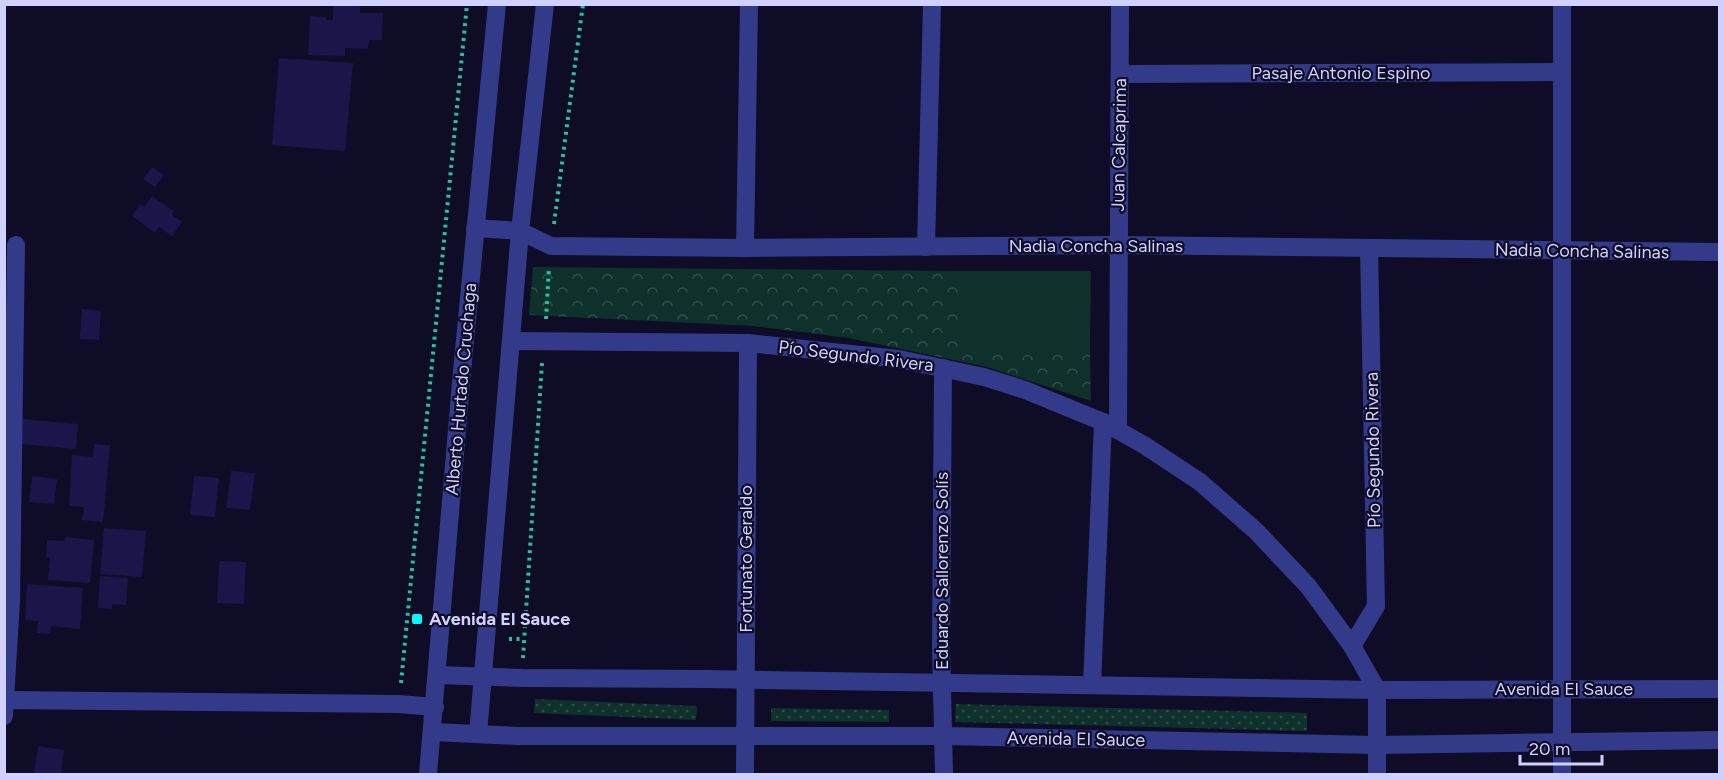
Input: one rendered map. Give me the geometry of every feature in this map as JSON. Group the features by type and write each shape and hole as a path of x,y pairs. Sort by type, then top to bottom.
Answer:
{"street":[{"name":"Alberto Hurtado Cruchaga","path":"428,774 475,228 497,4"},
{"path":"478,734 520,231 545,4"},
{"path":"745,248 749,4"},
{"path":"926,247 932,4"},
{"name":"Juan Calcaprima","path":"1092,685 1111,426 1118,245 1120,4"},
{"path":"1562,4 1562,774"},
{"name":"Pasaje Antonio Espino","path":"1120,74 1562,72"},
{"name":"Nadia Concha Salinas","path":"475,228 520,231 551,246 745,248 1118,245 1719,252"},
{"path":"16,245 11,601 5,705 399,704 435,707"},
{"name":"Pío Segundo Rivera","path":"1352,646 1376,606 1369,248"},
{"name":"Pío Segundo Rivera","path":"512,341 748,343 899,359 944,368 1025,390 1111,426 1200,482 1256,531 1308,586 1352,646 1377,690 1377,774"},
{"name":"Fortunato Geraldo","path":"745,774 748,343"},
{"name":"Eduardo Sallorenzo Solís","path":"944,368 942,682 944,774"},
{"name":"Avenida El Sauce","path":"437,675 1377,690 1719,689"},
{"name":"Avenida El Sauce","path":"433,732 745,737 944,736 1377,745 1719,740"}],"path":[{"path":"399,704 467,4"}],"green space":[{"path":"533,267 959,271 959,347 1090,347 1091,401 987,367 849,338 754,326 529,315"},
{"path":"959,271 1091,271 1090,347 958,347"},
{"path":"535,699 697,706 696,720 534,713"},
{"path":"956,704 1307,713 1307,731 955,722"},
{"path":"771,708 889,710 889,722 771,721"}],"building":[{"path":"333,4 360,4 360,13 383,13 382,40 369,40 368,49 345,48 345,56 308,55 310,16 333,20"},
{"path":"279,58 353,63 345,151 272,145"},
{"path":"152,167 164,175 155,187 143,179"},
{"path":"152,196 174,211 172,215 182,222 172,236 159,227 155,233 132,216 140,204 144,207"},
{"path":"82,309 101,311 99,340 80,339"},
{"path":"22,419 78,424 76,449 20,444"},
{"path":"94,444 110,445 103,522 82,520 84,507 69,506 72,455 93,457"},
{"path":"231,471 255,473 250,510 226,508"},
{"path":"32,476 57,479 54,504 29,502"},
{"path":"194,476 219,478 215,517 190,515"},
{"path":"104,528 146,531 142,577 100,574"},
{"path":"65,537 94,540 90,583 48,580 50,557 46,557 47,540 64,541"},
{"path":"219,561 246,562 244,604 217,603"},
{"path":"100,576 128,578 126,605 112,604 112,609 98,608"},
{"path":"27,584 83,588 80,629 51,626 50,634 37,633 38,621 25,620"},
{"path":"38,746 64,750 61,774 34,774"}],"place":[{"name":"Avenida El Sauce","path":"417,619"}]}
